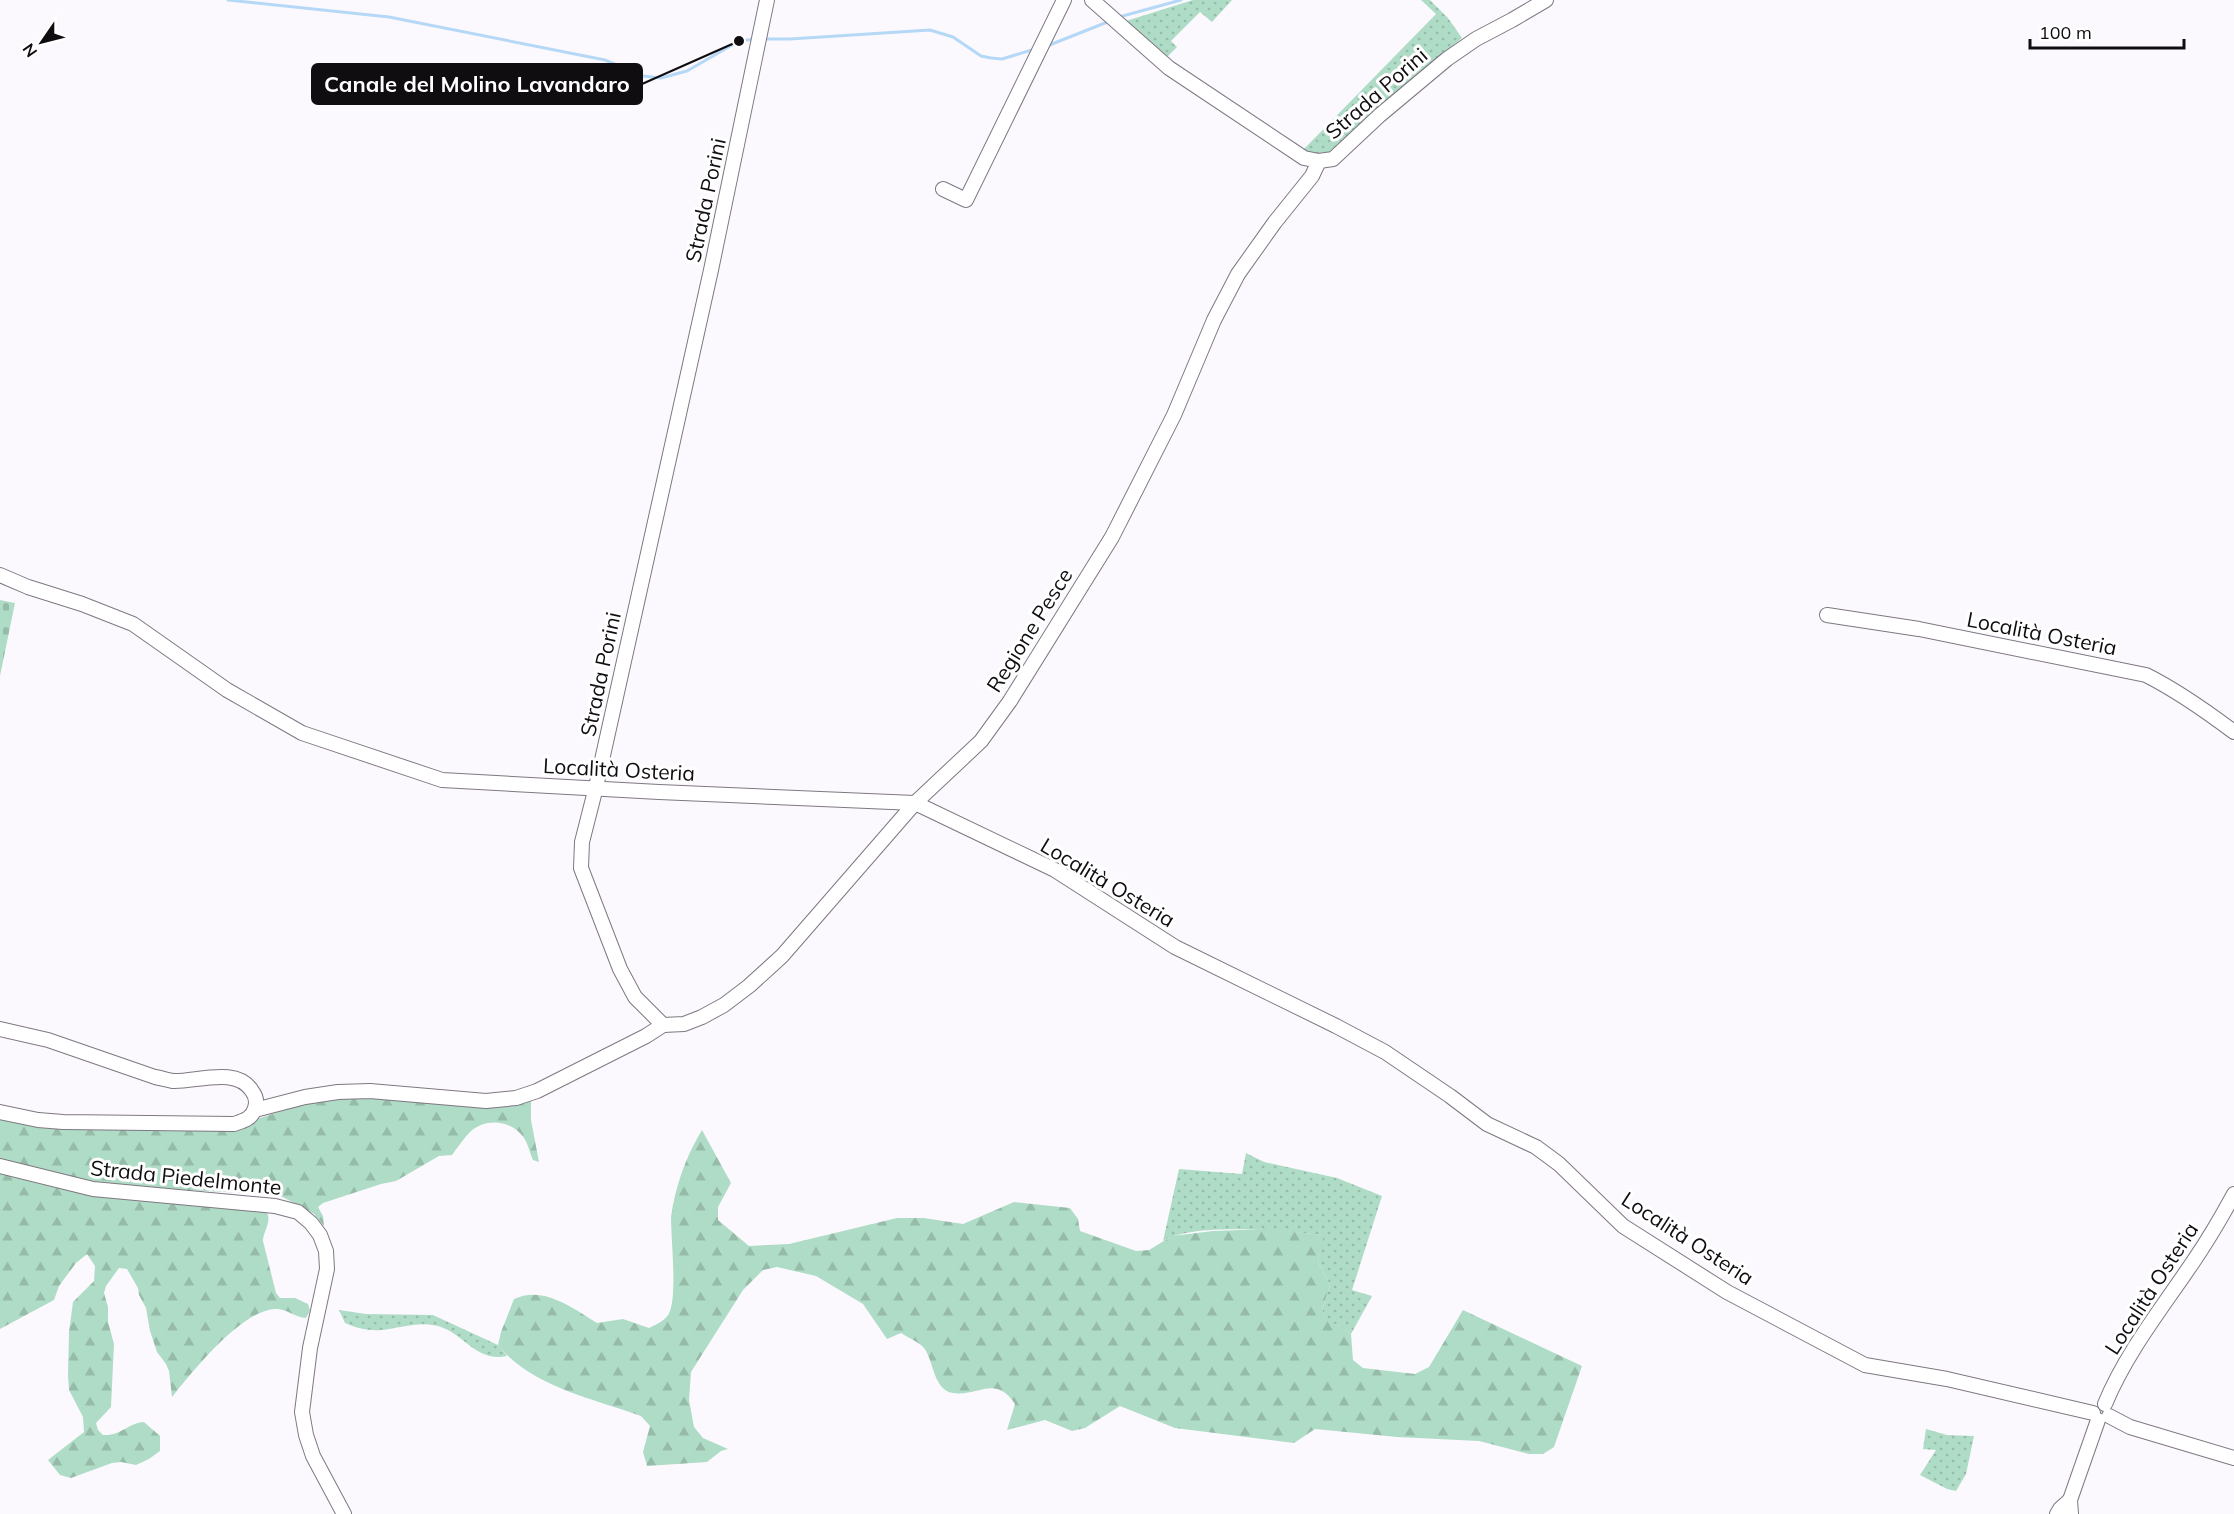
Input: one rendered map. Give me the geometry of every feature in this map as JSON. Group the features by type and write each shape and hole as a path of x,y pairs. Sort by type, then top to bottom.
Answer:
{"street":[{"name":"Strada Porini","path":"663,1025 634,997 620,969 581,868 582,842 711,270 767,0"},
{"path":"943,189 966,200 1064,0"},
{"name":"Strada Porini","path":"1092,0 1169,68 1304,158 1319,161 1333,159 1447,59 1476,39 1546,0"},
{"name":"Regione Pesce","path":"663,1025 684,1024 702,1017 724,1005 749,986 782,956 915,803 981,741 1010,700 1112,537 1169,426 1214,320 1238,274 1312,176 1319,161"},
{"name":"Località Osteria","path":"0,575 133,624 227,690 302,733 442,780 915,803 1055,870 1175,946 1385,1052 1450,1095 1487,1124 1536,1147 1558,1164 1623,1226 1727,1292 1865,1365 1947,1379 2101,1413"},
{"name":"Località Osteria","path":"1827,615 1918,630 2146,675 2197,704 2234,732"},
{"path":"255,1110 305,1097 338,1092 370,1091 486,1101 516,1098 537,1091 646,1036 663,1025"},
{"path":"0,1029 48,1040 155,1077 173,1081 228,1077 242,1081 251,1089 256,1099 255,1110 249,1119 234,1124 63,1122 38,1120 0,1112"},
{"name":"Strada Piedelmonte","path":"0,1166 93,1189 275,1206 298,1212 311,1223 320,1235 326,1251 327,1269 310,1348 302,1412 313,1456 344,1514"},
{"name":"Località Osteria","path":"2057,1514 2060,1509 2070,1507 2101,1413 2111,1390 2151,1322 2193,1263 2234,1194"},
{"path":"2101,1413 2130,1427 2234,1458"}],"green space":[{"path":"1193,0 1232,0 1212,22 1200,12 1171,41 1177,47 1167,57 1126,21"},
{"path":"1421,0 1430,0 1448,18 1462,38 1329,152 1310,154 1303,150 1436,14"},
{"path":"0,600 15,603 0,676"},
{"path":"343,1097 531,1098 531,1120 539,1162 533,1160 524,1138 513,1127 498,1123 484,1124 470,1132 452,1155 439,1156 396,1181 323,1203 318,1207 323,1216 324,1226 314,1214 279,1195 98,1185 0,1159 0,1117 105,1127 236,1129 254,1120 312,1101"},
{"path":"702,1130 731,1183 718,1207 718,1220 749,1246 789,1244 897,1218 924,1218 963,1224 1014,1202 1070,1208 1078,1219 1080,1231 1136,1251 1149,1250 1172,1236 1213,1231 1268,1229 1324,1235 1318,1262 1330,1285 1322,1310 1329,1320 1351,1334 1353,1360 1363,1368 1415,1374 1429,1367 1463,1310 1582,1366 1554,1447 1543,1454 1529,1454 1479,1441 1397,1437 1315,1429 1294,1443 1175,1428 1120,1406 1085,1428 1072,1431 1045,1420 1007,1430 1015,1404 1001,1390 993,1388 962,1393 946,1391 941,1387 924,1348 919,1344 901,1333 887,1339 863,1304 816,1276 777,1267 763,1270 743,1290 691,1372 689,1400 694,1427 703,1438 728,1449 721,1451 707,1462 647,1466 643,1452 650,1426 641,1416 564,1390 545,1381 511,1359 498,1345 514,1299 525,1295 547,1296 597,1323 623,1319 649,1328 667,1317 673,1292 671,1217 673,1206 686,1161"},
{"path":"1246,1153 1264,1162 1337,1178 1382,1196 1352,1290 1372,1296 1351,1334 1328,1320 1322,1310 1330,1285 1318,1262 1323,1235 1241,1229 1196,1231 1163,1241 1179,1169 1242,1174"},
{"path":"0,1171 93,1196 266,1211 268,1222 263,1241 276,1293 280,1298 295,1298 308,1304 310,1311 306,1318 274,1309 247,1320 218,1344 172,1397 169,1371 157,1352 146,1308 138,1288 127,1269 119,1268 106,1286 104,1293 114,1344 111,1407 96,1423 103,1435 109,1435 144,1422 160,1436 160,1451 136,1465 112,1463 71,1478 60,1475 48,1460 84,1432 83,1417 69,1390 69,1332 73,1302 94,1281 95,1266 87,1254 76,1263 59,1286 54,1300 0,1329"},
{"path":"339,1310 366,1314 433,1315 498,1345 507,1356 496,1357 479,1352 450,1331 434,1325 418,1324 376,1330 358,1328 345,1323"},
{"path":"1926,1429 1947,1435 1974,1436 1966,1474 1956,1491 1947,1489 1920,1475 1936,1450 1923,1449"}],"waterway":[{"path":"228,0 389,17 605,60 643,76 661,78 687,71 739,41 756,39"},
{"path":"1119,17 1181,0"},
{"path":"1047,46 1110,21"},
{"path":"762,39 930,30 953,37 981,56 991,58 1002,59 1035,49"}],"place":[{"name":"Canale del Molino Lavandaro","path":"739,41"}]}
